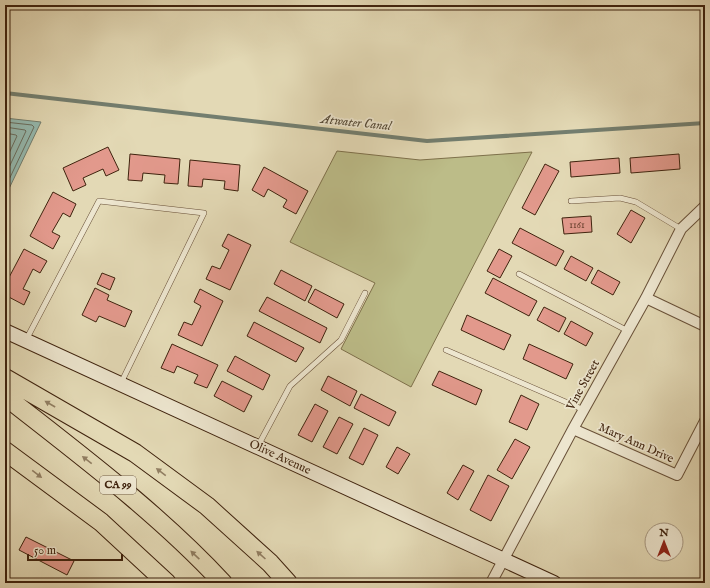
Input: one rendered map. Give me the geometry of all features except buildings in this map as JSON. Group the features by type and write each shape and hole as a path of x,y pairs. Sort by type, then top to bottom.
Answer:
{"highway":[{"path":"5,378 135,453 207,506 270,563 288,583"},
{"name":"CA 99","path":"5,396 136,500 223,583"},
{"path":"5,451 101,522 167,583"}],"main road":[{"name":"Olive Avenue","path":"5,331 554,583"}],"street":[{"name":"Vine Street","path":"491,583 573,429 646,298 681,229 705,206"},
{"path":"646,298 705,326"},
{"name":"Mary Ann Drive","path":"573,429 676,475 705,421"}],"lane":[{"path":"571,201 620,198 636,202 681,229"},
{"path":"26,340 99,201 204,213 121,384"},
{"path":"519,274 628,331"},
{"path":"258,446 290,386 341,340 365,293"},
{"path":"446,350 584,410"}],"green space":[{"path":"337,151 420,160 532,152 411,387 341,349 375,283 290,242"}],"water":[{"path":"5,118 41,122 5,197"}],"waterway":[{"name":"Atwater Canal","path":"5,93 427,141 705,123"}]}
